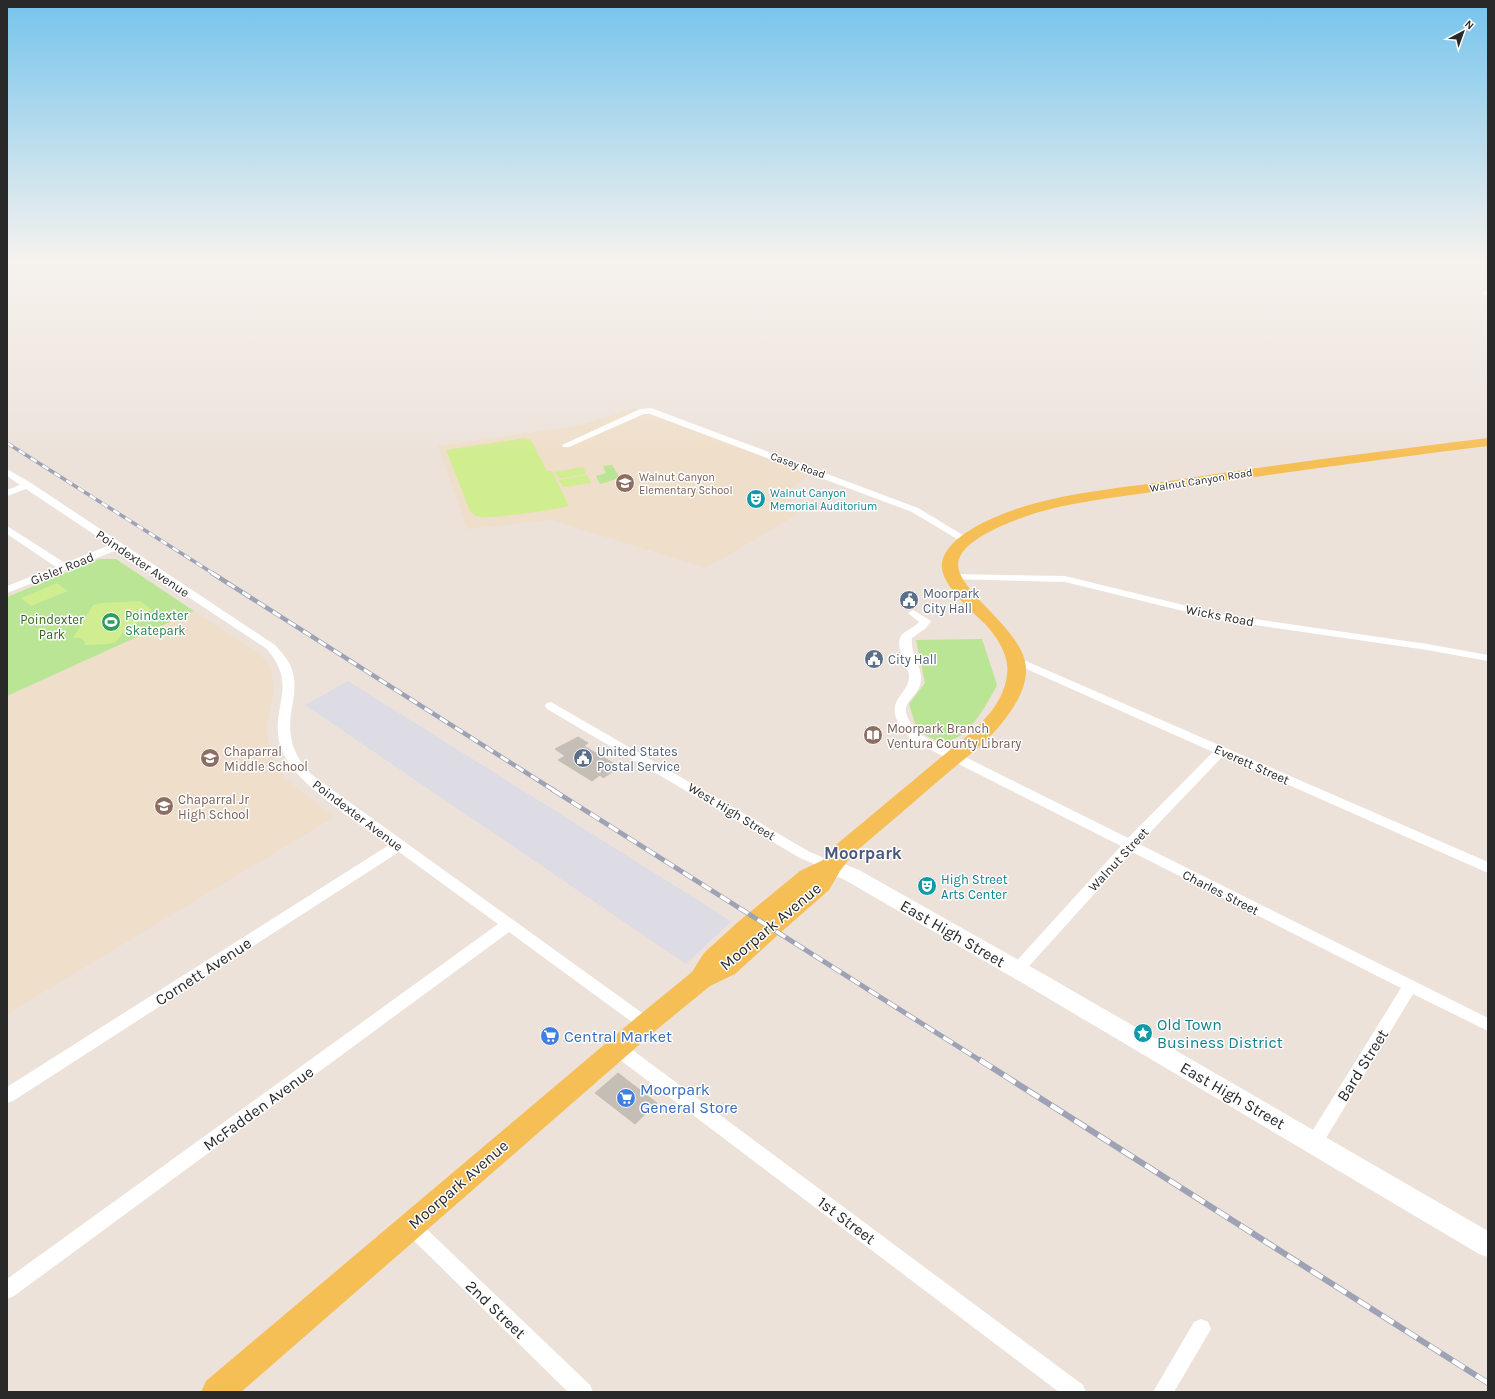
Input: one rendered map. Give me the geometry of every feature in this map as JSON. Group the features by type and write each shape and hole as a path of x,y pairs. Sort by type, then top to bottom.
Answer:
{"main road":[{"name":"Walnut Canyon Road","path":"953,578 949,566 951,558 955,549 966,540 997,523 1045,506 1261,471 1488,442"},
{"name":"Moorpark Avenue","path":"217,1392 617,1048 701,979 726,967 821,884 831,866 845,849 986,729 1007,701 1013,688 1016,666 1015,660 1000,630 958,586 953,578"}],"street":[{"name":"Casey Road","path":"566,445 647,410 830,477 915,510 966,540"},
{"name":"Poindexter Avenue","path":"7,472 116,546 271,647 279,655 289,673 291,685 285,714 284,731 286,744 292,759 312,782 646,1024"},
{"path":"7,493 28,485"},
{"path":"7,529 63,567"},
{"name":"Gisler Road","path":"7,590 116,546"},
{"name":"Wicks Road","path":"953,578 997,576 1065,579 1220,617 1427,647 1488,658"},
{"name":"Charles Street","path":"913,613 925,621 922,626 906,637 905,644 915,678 913,689 903,700 900,707 902,718 907,729 917,738 1129,846 1488,1025"},
{"name":"Everett Street","path":"1015,660 1488,868"},
{"name":"West High Street","path":"551,706 805,854 831,866"},
{"name":"Walnut Street","path":"1017,970 1129,846 1222,750"},
{"name":"Cornett Avenue","path":"7,1096 399,845"},
{"name":"East High Street","path":"831,866 852,875 1017,970 1488,1245"},
{"name":"McFadden Avenue","path":"7,1290 508,925"},
{"name":"Bard Street","path":"1314,1143 1410,986"},
{"name":"1st Street","path":"617,1048 1076,1392"},
{"name":"2nd Street","path":"410,1225 583,1392"},
{"path":"1163,1392 1201,1329"}],"shaded area":[{"name":"Walnut Canyon Elementary School","path":"635,408 809,475 788,491 798,514 706,568 551,520 467,529 438,446 582,425"},
{"name":"Chaparral Jr High School","path":"194,611 259,653 265,660 271,671 274,691 266,729 271,753 285,778 334,817 7,1014 7,696"},
{"path":"348,681 731,921 686,964 305,705"}],"green space":[{"path":"524,438 531,440 547,471 552,471 569,506 497,517 480,517 474,515 470,511 446,450"},
{"path":"612,465 620,478 600,484 596,476 606,473 603,466"},
{"path":"583,467 586,474 559,479 555,472"},
{"path":"587,475 591,483 563,487 559,480"},
{"name":"Poindexter Park","path":"99,559 116,559 194,611 7,696 7,597"},
{"path":"57,583 68,591 31,606 21,598"},
{"name":"Poindexter Skatepark","path":"140,601 152,610 144,614 146,617 142,621 127,627 116,642 108,644 84,645 85,642 81,638 73,638 93,605"},
{"path":"982,639 997,685 975,721 960,736 943,742 933,739 917,730 909,704 925,683 916,640"}],"building":[{"name":"United States Postal Service","path":"578,737 588,743 584,746 615,764 607,770 612,772 603,778 600,775 592,781 558,760 565,756 555,749"},
{"name":"Moorpark General Store","path":"618,1073 657,1103 635,1124 595,1093"}],"railway":[{"path":"7,443 214,574"},
{"path":"212,573 555,791"},
{"path":"553,790 981,1061"},
{"path":"980,1060 1488,1383"}],"place":[{"name":"Walnut Canyon Elementary School","path":"625,483"},
{"name":"Walnut Canyon Memorial Auditorium","path":"756,499"},
{"name":"Moorpark City Hall","path":"909,600"},
{"name":"Poindexter Skatepark","path":"111,622"},
{"name":"City Hall","path":"874,659"},
{"name":"Moorpark Branch Ventura County Library","path":"873,735"},
{"name":"Chaparral Middle School","path":"210,758"},
{"name":"United States Postal Service","path":"583,758"},
{"name":"Chaparral Jr High School","path":"164,806"},
{"name":"High Street Arts Center","path":"927,886"},
{"name":"Old Town Business District","path":"1143,1033"},
{"name":"Central Market","path":"550,1036"},
{"name":"Moorpark General Store","path":"626,1098"}],"district":[{"name":"Moorpark","path":"863,853"}]}
